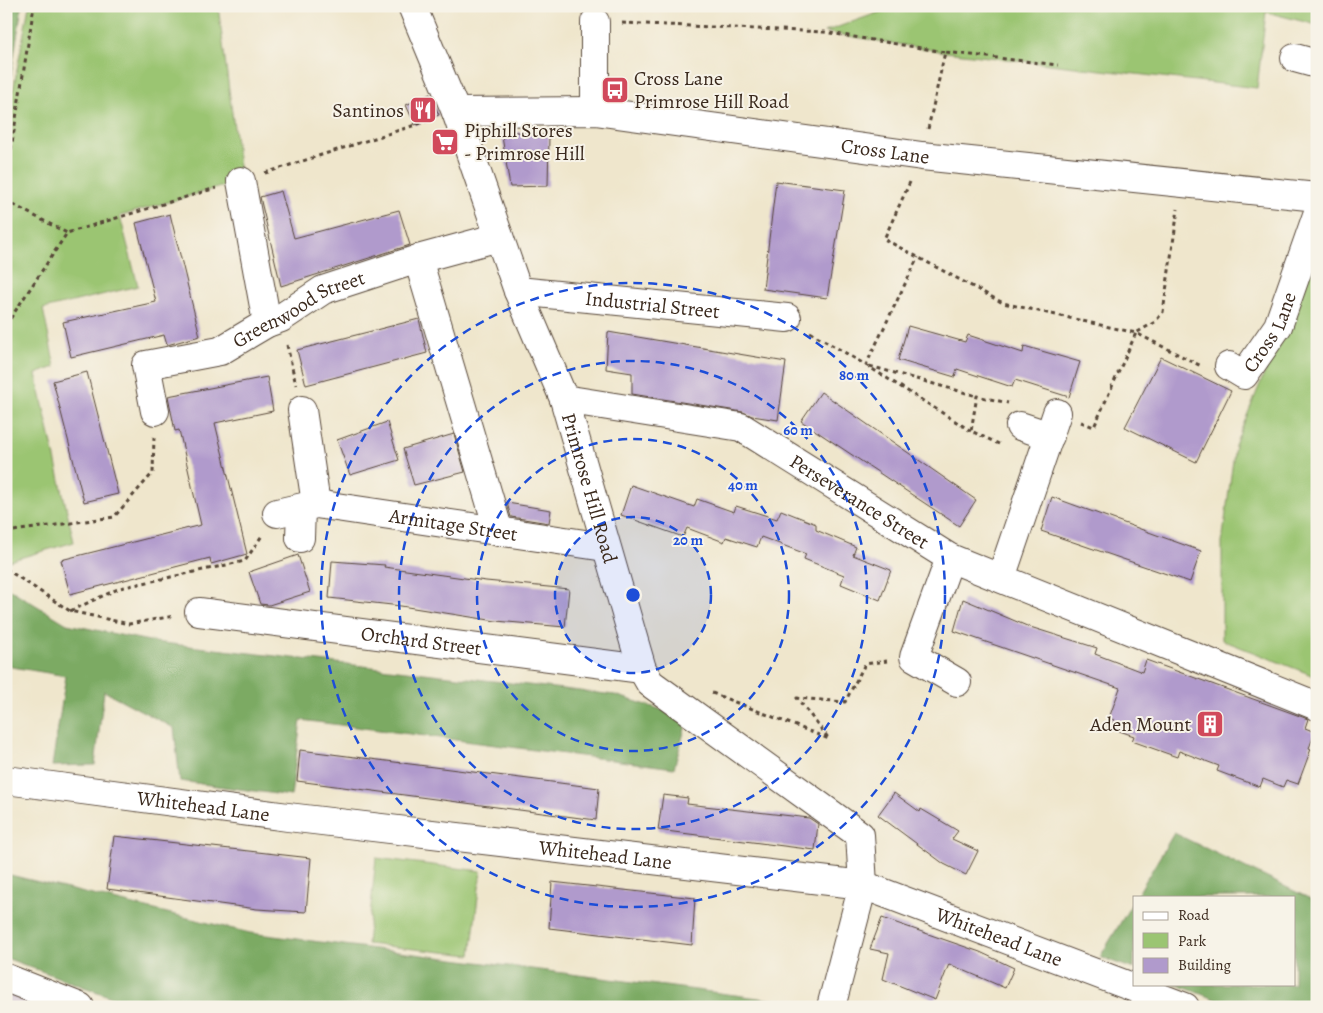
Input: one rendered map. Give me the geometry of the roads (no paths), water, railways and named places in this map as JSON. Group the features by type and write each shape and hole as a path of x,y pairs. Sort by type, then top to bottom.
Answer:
{"street":[{"name":"Primrose Hill Road","path":"412,6 456,112 518,291 564,399 605,547 642,669 650,683 860,835 863,884"},
{"path":"595,22 595,111"},
{"name":"Cross Lane","path":"456,112 595,111 922,156 1317,197"},
{"path":"241,181 274,321"},
{"name":"Cross Lane","path":"1229,366 1244,375 1278,326 1317,215"},
{"name":"Greenwood Street","path":"155,410 146,364 220,351 274,321 323,290 418,259 499,237"},
{"path":"418,259 499,532"},
{"name":"Industrial Street","path":"518,291 787,318"},
{"name":"Perseverance Street","path":"564,399 741,427 950,558 1317,706"},
{"path":"300,538 298,508 302,410"},
{"path":"1001,578 1054,425 1020,426"},
{"name":"Armitage Street","path":"298,508 499,532 605,547"},
{"name":"Perseverance Street","path":"950,558 914,657 957,682"},
{"name":"Orchard Street","path":"200,612 642,669"},
{"name":"Whitehead Lane","path":"6,780 288,817 863,884 1185,1007"},
{"path":"831,1007 863,884"},
{"path":"6,978 80,1007"}],"place":[{"name":"Cross Lane Primrose Hill Road","path":"615,90"},
{"name":"Santinos","path":"423,110"},
{"name":"Piphill Stores - Primrose Hill","path":"445,142"},
{"name":"Aden Mount","path":"1210,724"}]}
